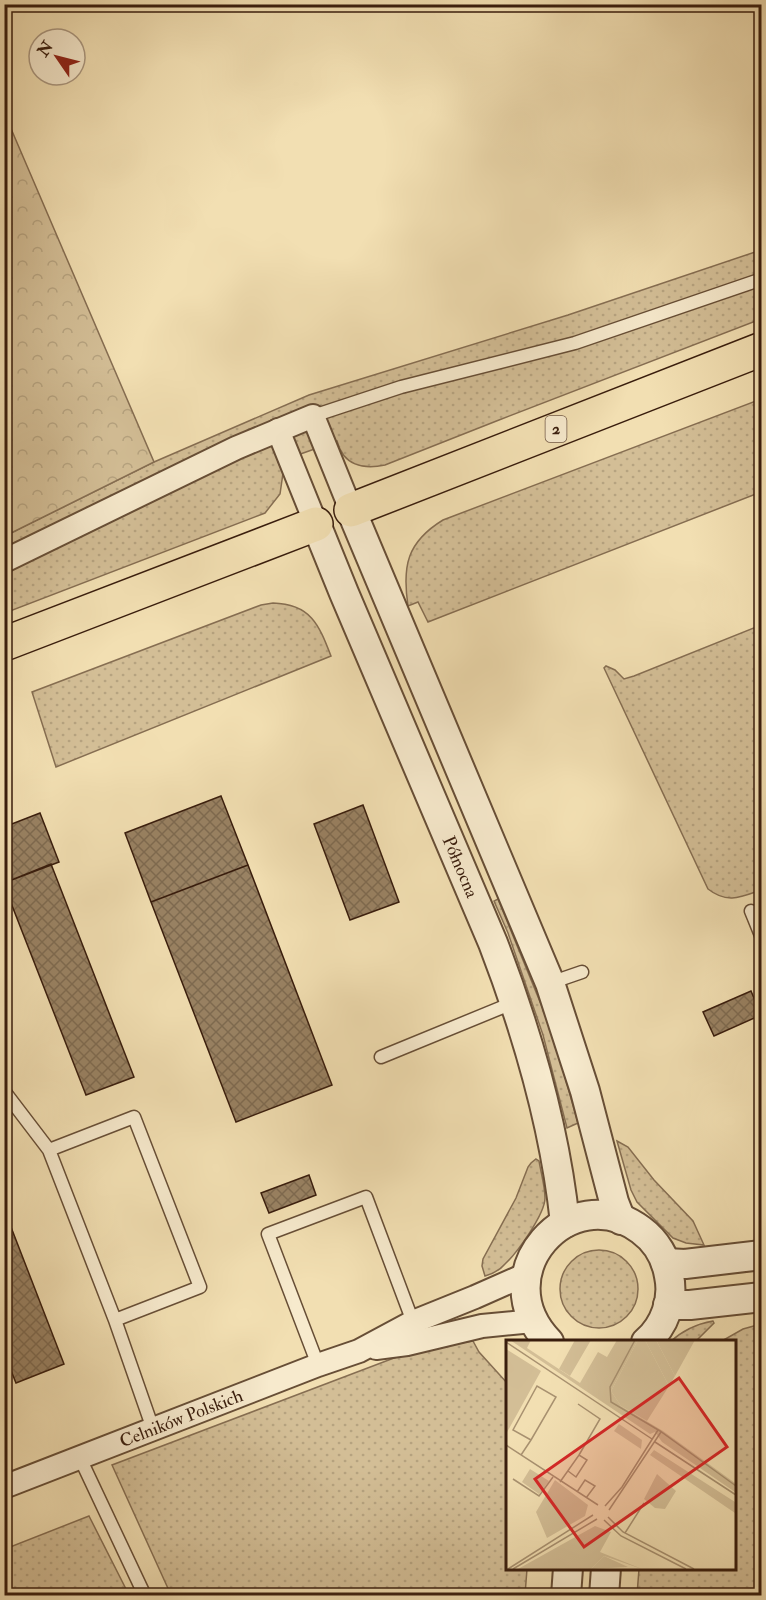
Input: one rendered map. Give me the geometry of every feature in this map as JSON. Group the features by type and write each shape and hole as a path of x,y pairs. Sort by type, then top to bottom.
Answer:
{"highway":[{"name":"2","path":"351,510 762,349"},
{"path":"4,644 316,524"}],"street":[{"path":"4,561 236,448 313,416 351,510"},
{"path":"278,430 316,524"},
{"name":"Północna","path":"351,510 550,983 585,1091 614,1202 621,1220"},
{"name":"Północna","path":"316,524 493,943 515,1002 533,1057 544,1101 563,1196 566,1223"},
{"path":"541,1331 529,1312 525,1293 529,1265 537,1248 550,1234 566,1223 584,1217 612,1217 638,1227 652,1239 666,1263 670,1280 668,1305 662,1323 648,1340"},
{"path":"666,1263 685,1264 762,1255"},
{"name":"Celników Polskich","path":"4,1487 359,1351 413,1322 527,1274"},
{"path":"668,1305 690,1305 762,1297"},
{"name":"Celników Polskich","path":"359,1351 407,1344 482,1326 541,1331"},
{"path":"566,1596 568,1570"},
{"path":"604,1596 606,1570"}],"lane":[{"path":"313,416 401,387 575,343 762,279"},
{"path":"751,911 762,938"},
{"path":"550,983 582,972"},
{"path":"381,1057 515,1002"},
{"path":"4,1091 49,1150 115,1320 153,1429"},
{"path":"49,1150 134,1117 200,1287 115,1320"},
{"path":"318,1365 268,1234 366,1197 413,1322"},
{"path":"80,1458 145,1596"}],"green space":[{"path":"5,117 154,462 5,536"},
{"path":"761,250 761,319 385,465 369,467 355,464 344,456 337,441 278,462 283,473 280,494 265,513 5,613 5,536 154,462 309,395 568,315"},
{"path":"761,399 761,492 428,622 418,602 408,606 406,579 410,556 422,537 443,520"},
{"path":"273,603 296,607 312,618 331,656 56,767 32,692 261,605"},
{"path":"761,625 761,890 740,897 728,898 708,889 604,668 606,666 615,670 624,679"},
{"path":"498,899 552,1031 578,1123 567,1128 543,1035 508,933 494,901"},
{"path":"617,1141 628,1147 654,1180 693,1221 704,1245 686,1243 673,1238 637,1202 631,1190"},
{"path":"536,1159 539,1161 544,1184 544,1205 523,1243 510,1259 498,1270 485,1276 482,1266 483,1259 516,1198 528,1167"},
{"path":"591,1250 607,1250 621,1256 632,1267 638,1281 638,1297 632,1311 621,1322 607,1328 591,1328 577,1322 566,1311 560,1297 560,1281 566,1267 577,1256"},
{"path":"713,1321 714,1323 697,1340 672,1340 690,1328"},
{"path":"761,1324 761,1595 637,1595 639,1570 736,1570 736,1340 724,1340 743,1329"},
{"path":"473,1341 479,1352 506,1382 506,1570 527,1570 525,1595 171,1595 112,1465 415,1350"},
{"path":"89,1516 129,1595 5,1595 5,1549"}],"building":[{"path":"221,796 248,865 151,902 125,833"},
{"path":"363,805 399,902 350,920 314,824"},
{"path":"40,813 59,862 4,883 4,827"},
{"path":"51,864 134,1077 86,1095 4,885 4,883"},
{"path":"248,865 332,1085 236,1122 151,902"},
{"path":"751,991 761,1015 714,1036 703,1012"},
{"path":"309,1175 316,1195 269,1213 261,1193"},
{"path":"4,1209 64,1364 16,1383 6,1358 4,1359"}]}
